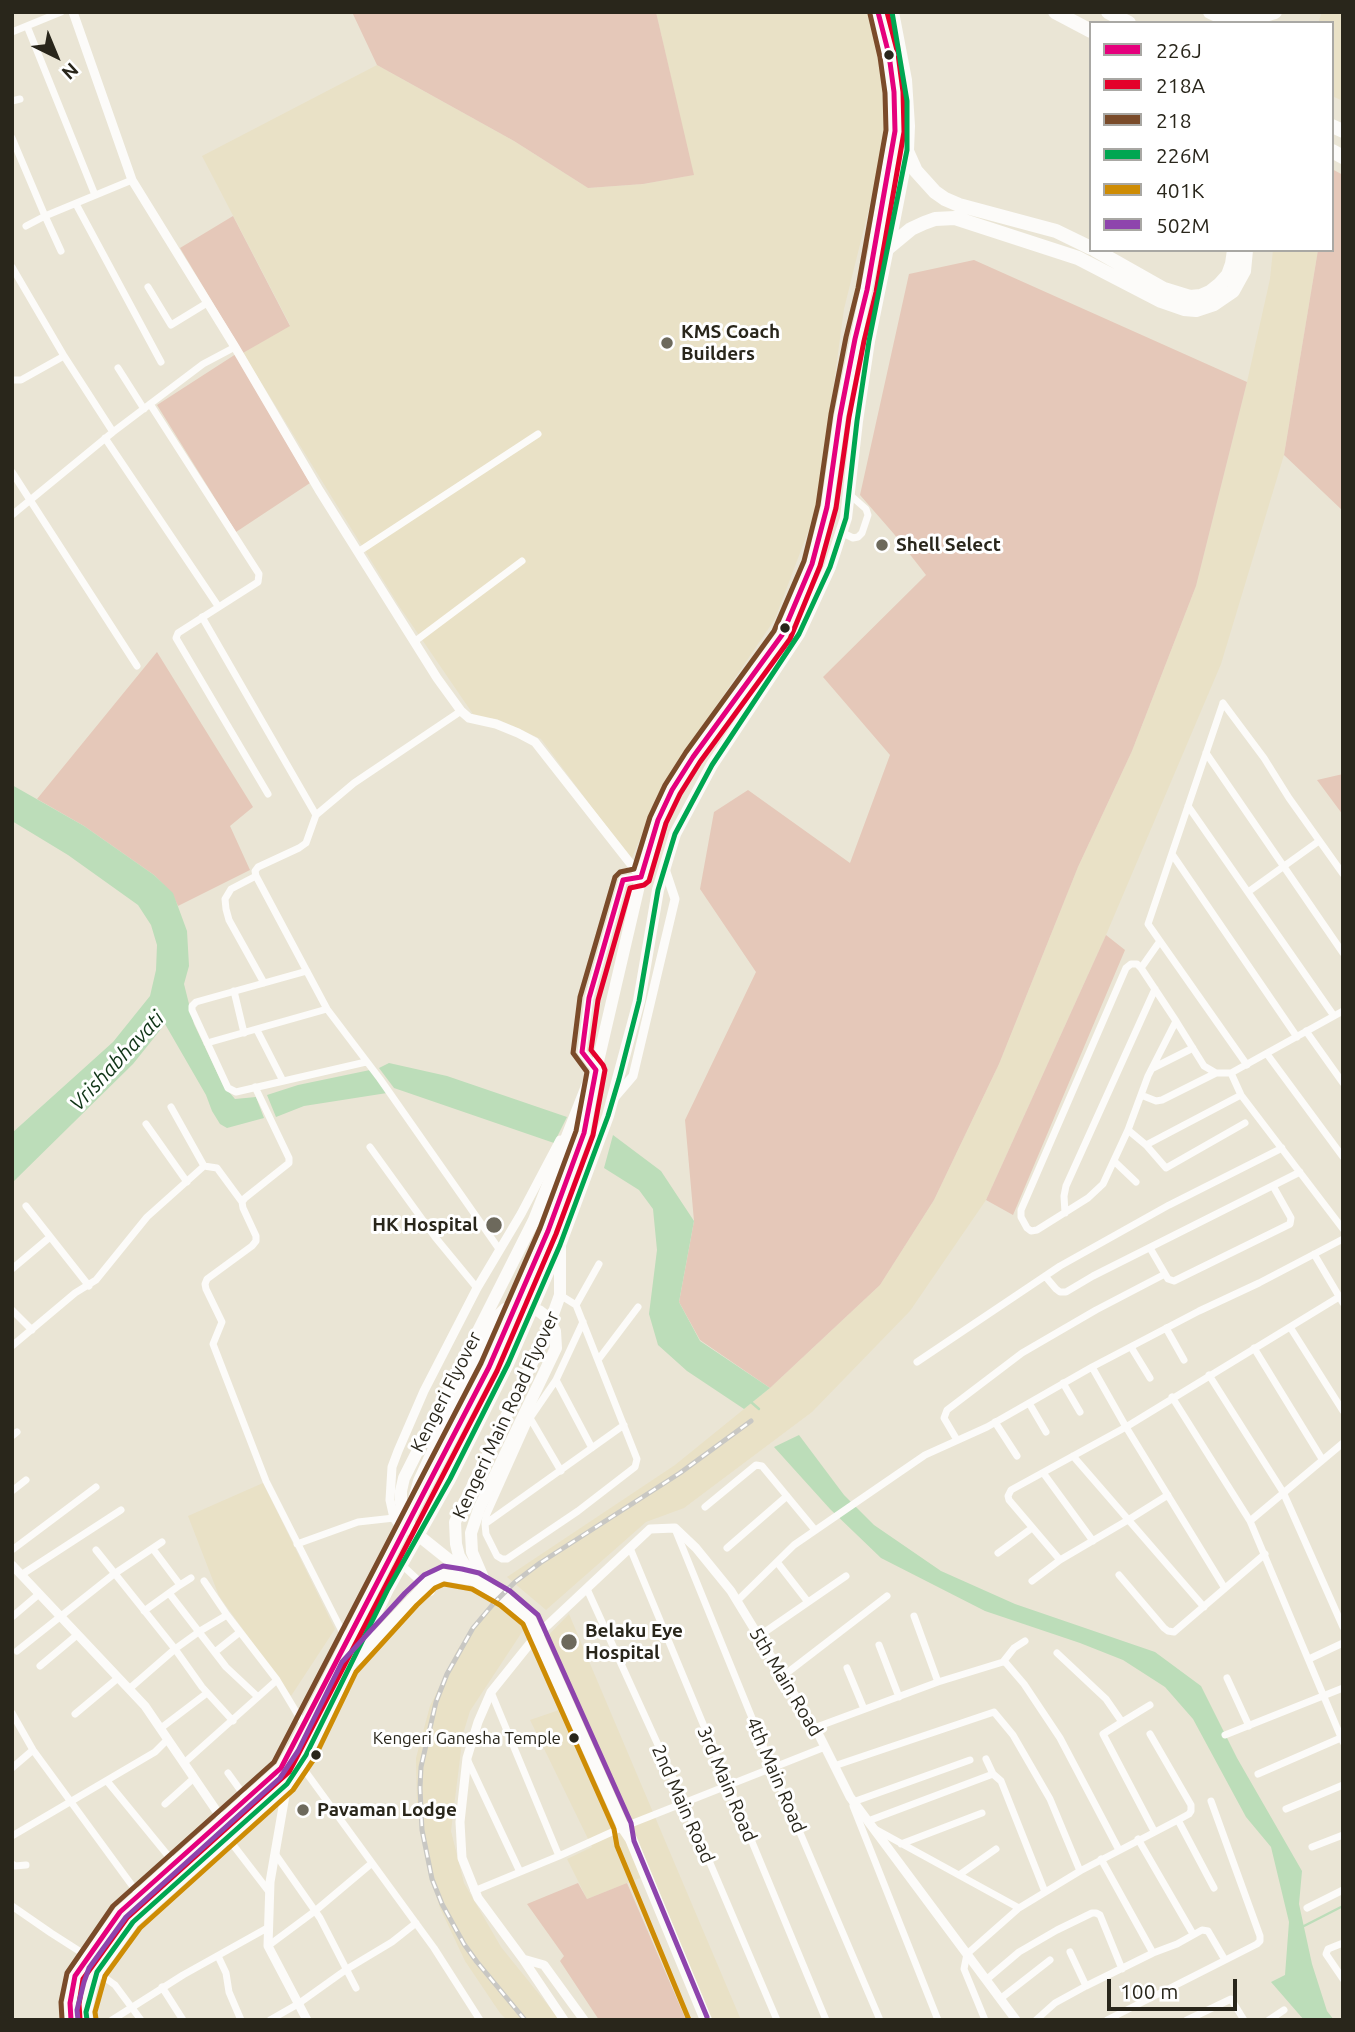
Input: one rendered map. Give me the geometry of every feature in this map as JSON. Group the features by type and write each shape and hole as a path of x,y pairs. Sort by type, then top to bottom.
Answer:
{"highway":[{"path":"878,12 889,55 895,131 882,246"},
{"path":"882,246 907,150 907,101 892,12"},
{"path":"1108,12 1125,21"},
{"path":"1210,12 1223,18 1248,20 1275,12"},
{"path":"1061,15 1089,30"},
{"path":"1061,15 1089,36"},
{"path":"907,150 916,171 945,199 1056,231 1089,247"},
{"path":"882,246 935,219 956,218 1079,258 1161,302 1196,310 1214,304 1233,290 1244,271 1246,252"},
{"path":"1098,252 1164,289 1190,297 1201,296 1220,284 1228,275 1234,252"}],"main road":[{"path":"71,2020 70,2003 75,1976 120,1912 281,1768 347,1642 382,1586 402,1565 450,1479 508,1364 560,1245 613,1100 639,1001 657,890 675,834 712,765 799,634 830,567 846,518 882,246"},
{"path":"87,2020 86,2012 97,1972 133,1922 287,1784 306,1755 349,1667 403,1531 489,1367 543,1245 584,1133 641,877 658,820 672,790 693,757 782,635 812,564 827,506 845,390 882,246"},
{"path":"827,506 846,518"},
{"name":"Kengeri Flyover","path":"409,1519 419,1481 494,1321 505,1309 518,1306 539,1311 548,1318 555,1331 556,1348 483,1500 459,1562 425,1542 409,1526 403,1514 401,1491 404,1479 534,1220 590,1077 596,1070"},
{"name":"Kengeri Main Road Flyover","path":"475,1581 459,1562 455,1522 546,1334 560,1295 560,1245"},
{"path":"459,1562 475,1581 492,1590"},
{"path":"459,1562 530,1619 623,1827 631,1839 706,2020"},
{"path":"349,1667 430,1581 443,1575 459,1562"},
{"path":"623,1827 625,1843 698,2020"}],"street":[{"path":"12,32 61,12"},
{"path":"73,12 132,180 437,678 469,718 496,724 535,742 641,877 623,880 589,998 582,1052 596,1070"},
{"path":"27,26 95,195"},
{"path":"12,138 61,251"},
{"path":"26,226 45,215 132,180"},
{"path":"76,204 160,362"},
{"path":"12,267 64,356 113,432"},
{"path":"12,288 21,283"},
{"path":"148,287 171,325 207,303"},
{"path":"12,515 105,438 203,364 235,347"},
{"path":"12,380 22,380 64,356"},
{"path":"118,368 259,574 258,582 178,633 176,638 268,794"},
{"path":"358,552 538,434"},
{"path":"105,438 218,606"},
{"path":"12,472 137,666"},
{"path":"841,532 853,538 858,537 868,515 866,509 849,494"},
{"path":"414,642 522,561"},
{"path":"202,617 316,815"},
{"path":"1247,1065 1148,924 1223,703 1343,874"},
{"path":"461,711 354,783 316,815 306,843 258,867 256,876 327,1009 388,1089 499,1250"},
{"path":"1206,753 1343,953"},
{"path":"1188,806 1334,1016"},
{"path":"1248,892 1319,841"},
{"path":"1172,854 1297,1037"},
{"path":"613,1100 633,1076 675,899 665,867"},
{"path":"256,876 231,889 225,899 229,920 264,983"},
{"path":"1141,968 1160,941"},
{"path":"1176,1021 1152,1069 1128,1130 1097,1192 1037,1230 1031,1231 1027,1228 1021,1217 1021,1210 1126,968 1131,964 1137,964 1141,968 1176,1021 1204,1066 1216,1073"},
{"path":"307,971 196,1002 192,1006 228,1088 236,1092 257,1091 283,1081 366,1062"},
{"path":"1065,1213 1066,1186 1155,989"},
{"path":"234,991 244,1033"},
{"path":"206,1043 327,1009"},
{"path":"1141,1095 1156,1101 1162,1100 1216,1073 1231,1073 1343,1011"},
{"path":"257,1030 283,1081"},
{"path":"1306,1031 1343,1083"},
{"path":"1152,1069 1193,1048"},
{"path":"1267,1054 1343,1157"},
{"path":"1231,1073 1241,1095 1343,1228"},
{"path":"242,1202 289,1163 257,1091"},
{"path":"1146,1145 1241,1095"},
{"path":"171,1107 204,1166"},
{"path":"1128,1130 1146,1145 1166,1168 1245,1123"},
{"path":"146,1124 187,1182"},
{"path":"403,1531 394,1518 390,1500 395,1459 424,1391 477,1289 563,1135 571,1128"},
{"path":"370,1147 435,1237 477,1289"},
{"path":"917,1362 1045,1276 1169,1205 1282,1148"},
{"path":"1114,1160 1136,1182"},
{"path":"204,1166 217,1168 242,1202 256,1236 253,1246 207,1279 205,1284 222,1322 213,1344 265,1480 347,1642"},
{"path":"12,1346 75,1293 96,1280 147,1217 204,1166"},
{"path":"1045,1276 1056,1289 1066,1292 1300,1172"},
{"path":"1150,1248 1168,1279 1174,1281 1290,1224 1291,1218 1273,1185"},
{"path":"26,1206 89,1286"},
{"path":"12,1269 50,1237"},
{"path":"737,1601 794,1545 918,1459 995,1422 1166,1328 1343,1239"},
{"path":"1060,1560 1009,1500 1011,1490 1126,1427 1254,1348 1341,1300 1314,1254"},
{"path":"576,1305 599,1264"},
{"path":"957,1440 944,1418 947,1410 1022,1353 1165,1274"},
{"path":"560,1295 576,1305 583,1322 637,1459 635,1467 578,1511 507,1559 502,1559 497,1556 486,1534 486,1516 530,1418 556,1380 583,1322"},
{"path":"598,1360 638,1307"},
{"path":"12,1310 32,1330"},
{"path":"1290,1327 1343,1412"},
{"path":"1166,1328 1184,1360"},
{"path":"1131,1347 1150,1378"},
{"path":"1254,1348 1322,1459"},
{"path":"1092,1367 1224,1587"},
{"path":"1209,1375 1283,1492 1343,1627"},
{"path":"556,1380 592,1448"},
{"path":"1063,1383 1080,1412"},
{"path":"1172,1397 1250,1521 1342,1739 1258,1774"},
{"path":"1029,1403 1046,1432"},
{"path":"530,1418 561,1471"},
{"path":"995,1422 1017,1456"},
{"path":"485,1524 624,1426"},
{"path":"1250,1521 1343,1443"},
{"path":"1073,1456 1204,1607"},
{"path":"705,1507 756,1465 762,1466 815,1530"},
{"path":"1044,1474 1093,1541"},
{"path":"12,1491 26,1480"},
{"path":"12,1550 96,1487"},
{"path":"1032,1581 1060,1560 1168,1495"},
{"path":"727,1548 787,1496"},
{"path":"121,1510 16,1571 145,1706 222,1819"},
{"path":"297,1544 358,1522 394,1518"},
{"path":"565,2020 474,1891 462,1858 460,1822 467,1758 491,1692 536,1636 649,1529 675,1528"},
{"name":"5th Main Road","path":"675,1528 696,1548 737,1601 814,1728 852,1800 938,2020"},
{"name":"4th Main Road","path":"675,1528 772,1767 880,2020"},
{"path":"998,1553 1032,1528"},
{"path":"17,1651 114,1574 162,1542"},
{"name":"3rd Main Road","path":"630,1548 826,2020"},
{"path":"153,1549 180,1585"},
{"path":"96,1550 207,1693 233,1721"},
{"path":"1119,1575 1168,1632 1174,1632 1265,1554"},
{"path":"777,1562 808,1602"},
{"path":"402,1565 431,1592"},
{"path":"759,1636 846,1576"},
{"path":"144,1611 191,1578"},
{"path":"204,1581 277,1681 304,1725"},
{"name":"2nd Main Road","path":"587,1589 684,1802 777,2020"},
{"path":"169,1593 226,1668 258,1698"},
{"path":"12,1617 39,1594"},
{"path":"783,1676 887,1597"},
{"path":"129,1689 175,1649 227,1615"},
{"path":"914,1616 937,1682"},
{"path":"215,1652 240,1632"},
{"path":"40,1665 77,1635"},
{"path":"814,1728 937,1682 1003,1662 1014,1648 1025,1642"},
{"path":"1309,1659 1343,1643"},
{"path":"879,1645 898,1696"},
{"path":"1057,1653 1106,1699 1122,1722"},
{"path":"1003,1662 1024,1684 1060,1738 1119,1850"},
{"path":"847,1668 864,1709"},
{"path":"75,1714 118,1678"},
{"path":"1227,1678 1249,1726"},
{"path":"184,1763 277,1681"},
{"path":"1225,1735 1343,1688"},
{"path":"491,1692 559,1856"},
{"path":"161,1728 207,1693"},
{"path":"1150,1705 1102,1734 1154,1831"},
{"path":"834,1766 995,1712 1013,1734 1050,1799 1080,1871"},
{"path":"12,1713 15,1724 138,1895"},
{"path":"985,2020 964,1969 967,1954 1019,1908 1101,1859 1189,1815 1191,1805 1150,1734"},
{"path":"12,1836 155,1752 168,1739"},
{"path":"474,1891 727,1784 824,1747"},
{"path":"12,1768 33,1750"},
{"path":"467,1758 520,1872"},
{"path":"986,1759 993,1774 1001,1781 1045,1892"},
{"path":"970,1760 852,1800 1016,2020"},
{"path":"300,1764 434,1948 480,2020"},
{"path":"229,1773 246,1798"},
{"path":"871,1825 993,1774"},
{"path":"165,1804 194,1778"},
{"path":"107,1780 174,1863"},
{"path":"287,1784 270,1882 268,1946 307,2020"},
{"path":"1286,1809 1343,1785"},
{"path":"1107,2020 1257,1944 1260,1936 1211,1801"},
{"path":"901,1843 982,1813"},
{"path":"1178,1820 1214,1888"},
{"path":"871,1825 1019,1908"},
{"path":"1312,1847 1343,1835"},
{"path":"228,1837 270,1893"},
{"path":"1138,1839 1193,1934"},
{"path":"959,1875 996,1849"},
{"path":"276,1855 315,1911 356,1988"},
{"path":"1101,1859 1153,1953"},
{"path":"268,1946 372,1863"},
{"path":"12,1864 26,1865"},
{"path":"1307,1908 1343,1890"},
{"path":"12,1906 87,1956"},
{"path":"986,1980 1019,1952 1092,1913 1100,1915 1122,1969"},
{"path":"270,2020 299,2004 416,1923"},
{"path":"112,2020 162,1987 269,1927"},
{"path":"1036,2020 1055,2003 1086,1986 1202,1930 1208,1931 1225,1960"},
{"path":"1343,1943 1328,1950 1326,1954 1343,1979"},
{"path":"1070,1952 1086,1986"},
{"path":"218,1956 241,2020"},
{"path":"523,1959 544,1965 584,2020"},
{"path":"1000,1999 1051,1960"},
{"path":"97,1972 115,1986 141,2020"},
{"path":"162,1987 183,2020"},
{"path":"1193,2019 1231,1999 1244,2020"},
{"path":"1269,2020 1284,2010"}],"shaded area":[{"path":"352,12 656,12 694,175 643,184 588,188 514,141 377,65"},
{"path":"656,12 871,12 884,74 890,123 844,309 817,508 775,619 663,784 631,860 541,739 497,719 475,717 399,606 243,353 290,325 202,156 377,65 514,141 588,188 643,184 693,175"},
{"path":"1322,12 1343,12 1343,101 1334,97 1334,21 1319,21"},
{"path":"1334,170 1343,175 1343,511 1284,455 1318,252 1334,252"},
{"path":"233,216 290,326 243,353 180,248"},
{"path":"1273,252 1318,252 1284,455 1221,664 1106,935 986,1200 910,1311 812,1412 684,1508 646,1522 546,1610 507,1577 675,1465 770,1388 880,1285 934,1200 999,1064 1078,867 1132,751 1196,586 1270,279"},
{"path":"974,260 1247,382 1196,586 1132,751 1078,867 999,1064 934,1200 880,1285 770,1388 700,1340 679,1302 694,1221 685,1120 756,972 700,889 714,812 748,790 850,863 890,755 823,677 926,575 860,495 909,274"},
{"path":"236,354 310,483 236,532 157,405"},
{"path":"157,652 253,807 230,826 250,870 178,906 172,893 154,875 84,826 37,799"},
{"path":"1343,774 1343,815 1317,780"},
{"path":"1106,935 1125,950 1013,1215 986,1200"},
{"path":"263,1483 335,1629 291,1696 219,1596 188,1516"},
{"path":"492,1601 515,1614 524,1629 470,1711 463,1734 451,1831 464,1883 501,1947 560,2020 507,2020 500,2013 465,1961 440,1908 426,1862 417,1809 416,1758 430,1706 457,1650"},
{"path":"569,1614 741,2020 709,2020 648,1875 587,1899 567,1859 592,1847 530,1720 559,1710 535,1649"},
{"path":"578,1883 587,1899 627,1883 686,2020 599,2020 560,1961 564,1956 527,1904"}],"water":[{"name":"Vrishabhavati","path":"12,785 84,826 154,875 173,893 187,931 189,966 184,984 194,1024 223,1085 235,1099 256,1097 264,1118 227,1128 220,1124 165,1024 133,1064 12,1183 12,1133 113,1042 150,996 156,970 157,945 151,925 138,905 68,855 12,821"},
{"path":"389,1063 447,1076 567,1117 554,1143 394,1088 379,1068"},
{"path":"370,1070 387,1093 304,1106 276,1117 267,1095 298,1085"},
{"path":"613,1135 661,1171 694,1221 679,1302 700,1341 770,1388 744,1409 687,1371 658,1345 649,1314 657,1250 653,1209 639,1190 604,1168"},
{"path":"799,1435 844,1495 874,1525 941,1571 1015,1604 1155,1652 1201,1686 1237,1758 1302,1871 1299,1904 1312,1964 1327,2011 1334,2020 1304,2020 1271,1982 1285,1975 1289,1922 1271,1847 1246,1817 1193,1719 1165,1687 1123,1660 985,1611 881,1558 830,1509 774,1447"}],"waterway":[{"path":"751,1402 759,1409"},
{"path":"1302,1927 1343,1906"}],"railway":[{"path":"525,2020 464,1944 432,1879 422,1830 420,1788 421,1767 436,1702 447,1674 473,1628 515,1582 680,1473 751,1421"}],"transit line":[{"name":"226J","path":"71,2020 70,2003 75,1976 120,1912 281,1768 489,1367 548,1231 584,1133 596,1070 582,1052 589,998 623,880 641,877 658,820 672,790 782,635 812,564 827,507 840,416 867,290 895,131 889,55 878,12"},
{"name":"218A","path":"80,2019 79,2004 83,1979 127,1918 289,1772 497,1371 556,1234 593,1135 605,1070 591,1050 598,1000 630,888 649,881 666,823 680,794 700,762 790,639 820,566 836,508 849,417 876,292 904,132 898,54 887,12"},
{"name":"226M","path":"87,2020 86,2012 97,1972 133,1922 287,1784 306,1755 388,1589 450,1479 508,1364 560,1245 619,1079 639,1001 658,890 675,834 712,765 799,634 830,567 846,518 869,341 907,150 907,101 892,12"},
{"name":"218","path":"62,2020 61,2002 67,1973 113,1906 274,1762 481,1363 540,1228 576,1131 587,1072 573,1053 580,997 615,877 620,872 634,869 650,817 665,785 774,631 804,561 818,505 831,414 858,288 886,130 885,93 870,14"},
{"name":"502M","path":"78,2020 77,2010 89,1968 126,1917 280,1778 298,1751 342,1662 405,1593 424,1575 443,1566 479,1573 510,1591 538,1615 631,1823 634,1841 707,2017"},
{"name":"401K","path":"96,2019 95,2012 105,1976 140,1928 293,1790 314,1759 356,1672 417,1605 435,1588 444,1584 472,1589 500,1605 523,1624 614,1829 617,1846 689,2020"}],"place":[{"name":"KMS Coach Builders","path":"667,343"},
{"name":"Shell Select","path":"882,545"},
{"name":"HK Hospital","path":"494,1225"},
{"name":"Belaku Eye Hospital","path":"569,1642"},
{"name":"Kengeri Ganesha Temple","path":"574,1738"},
{"name":"Pavaman Lodge","path":"303,1810"}]}
